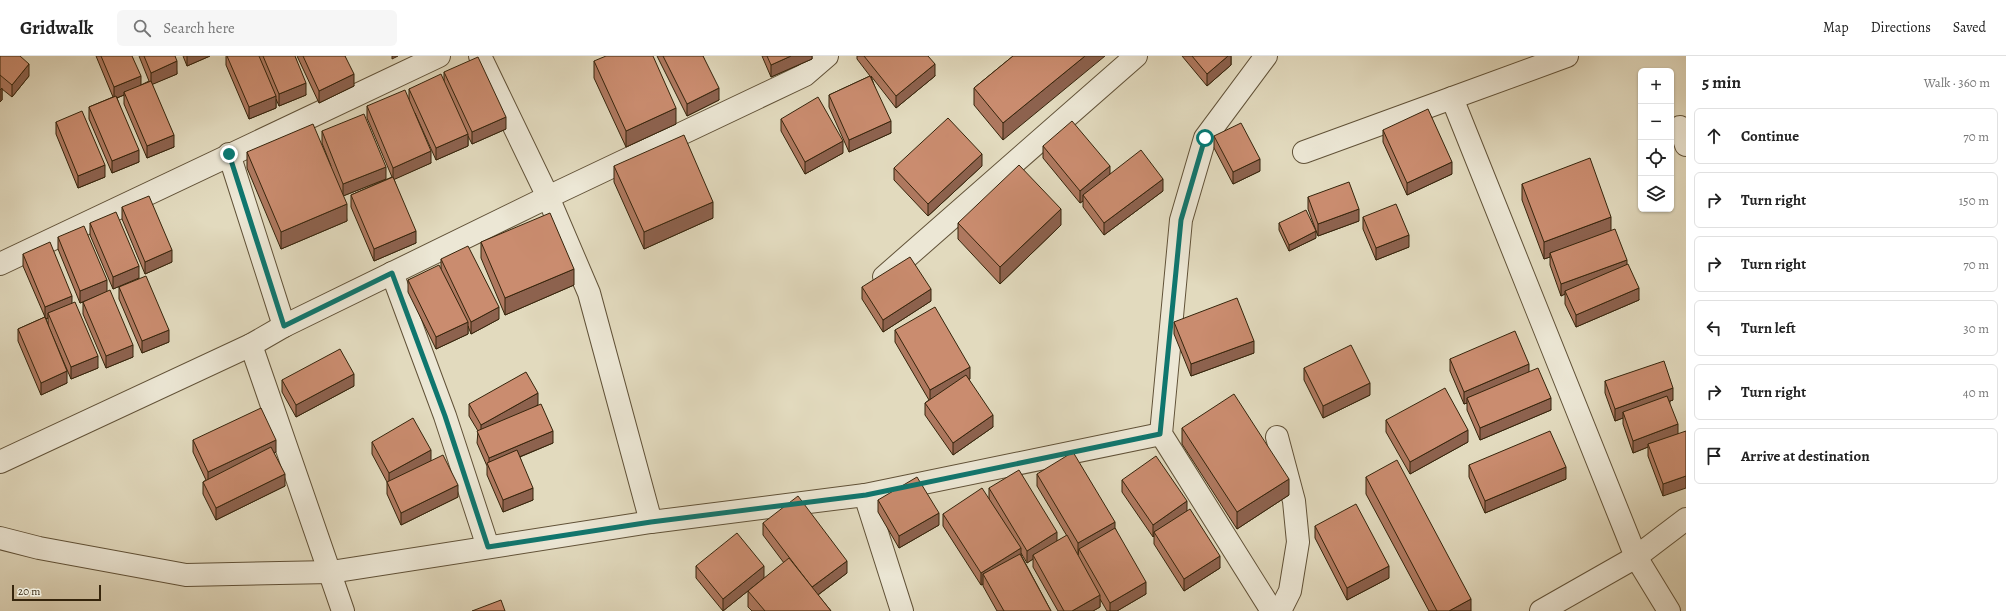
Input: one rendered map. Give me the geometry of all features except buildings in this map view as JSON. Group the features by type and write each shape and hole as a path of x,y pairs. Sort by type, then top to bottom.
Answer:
{"street":[{"path":"0,264 229,154 439,56"},
{"path":"480,56 548,197 589,293 651,522"},
{"path":"0,462 250,345 284,326 548,197 805,75 826,56"},
{"path":"1266,56 1205,138 1181,220 1160,434 1272,611"},
{"path":"1304,152 1567,56"},
{"path":"884,277 1134,57"},
{"path":"1452,98 1636,557 1669,611"},
{"path":"229,154 284,326"},
{"path":"392,273 445,416 488,547"},
{"path":"250,345 331,572 343,611"},
{"path":"0,538 39,548 186,575 331,572 651,522 866,495 1160,434"},
{"path":"1277,437 1294,501 1298,542 1290,591 1280,611"},
{"path":"866,495 902,611"},
{"path":"1541,611 1636,557 1686,519"}],"route":[{"path":"229,154 284,326 392,273 445,416 488,547 651,522 866,495 1160,434 1181,220 1205,138"}]}
